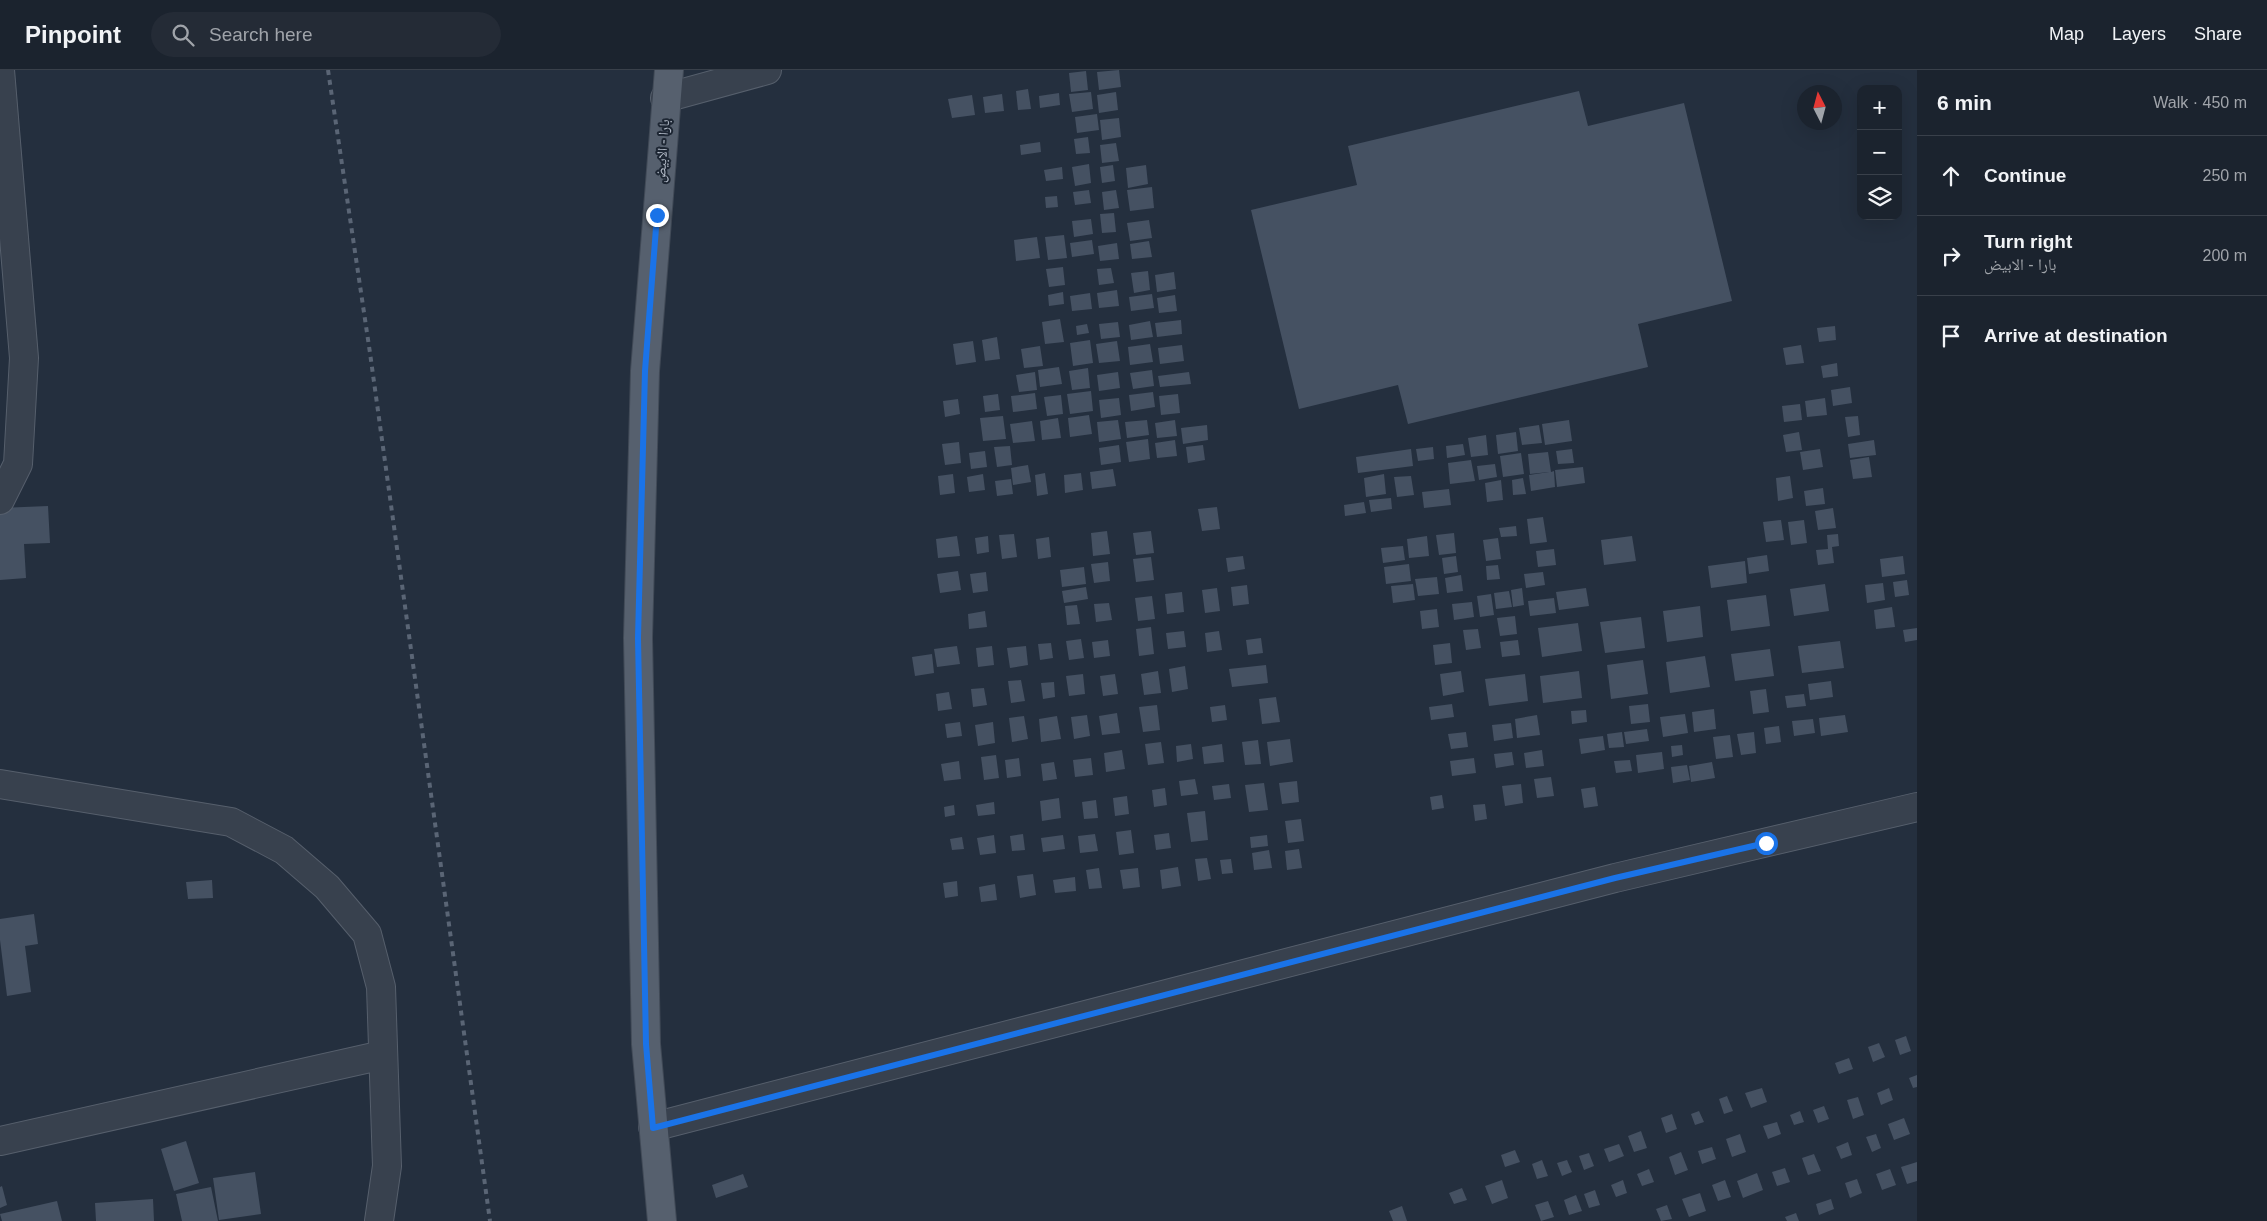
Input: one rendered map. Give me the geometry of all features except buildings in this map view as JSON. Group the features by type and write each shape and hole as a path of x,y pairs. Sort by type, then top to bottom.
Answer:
{"main road":[{"name":"بارا - الابيض","path":"662,1221 646,1044 638,638 645,371 668,70"}],"street":[{"path":"0,70 24,358 18,464 0,500"},
{"path":"665,98 768,70"},
{"path":"0,784 231,822 284,850 327,887 367,934 381,987 387,1166 379,1221"},
{"path":"653,1128 1615,878 1917,807"},
{"path":"0,1141 383,1055"}],"railway":[{"path":"328,70 370,353 490,1221"}],"route":[{"path":"657,215 645,371 638,638 646,1044 653,1128 1615,878 1766,843"}]}
